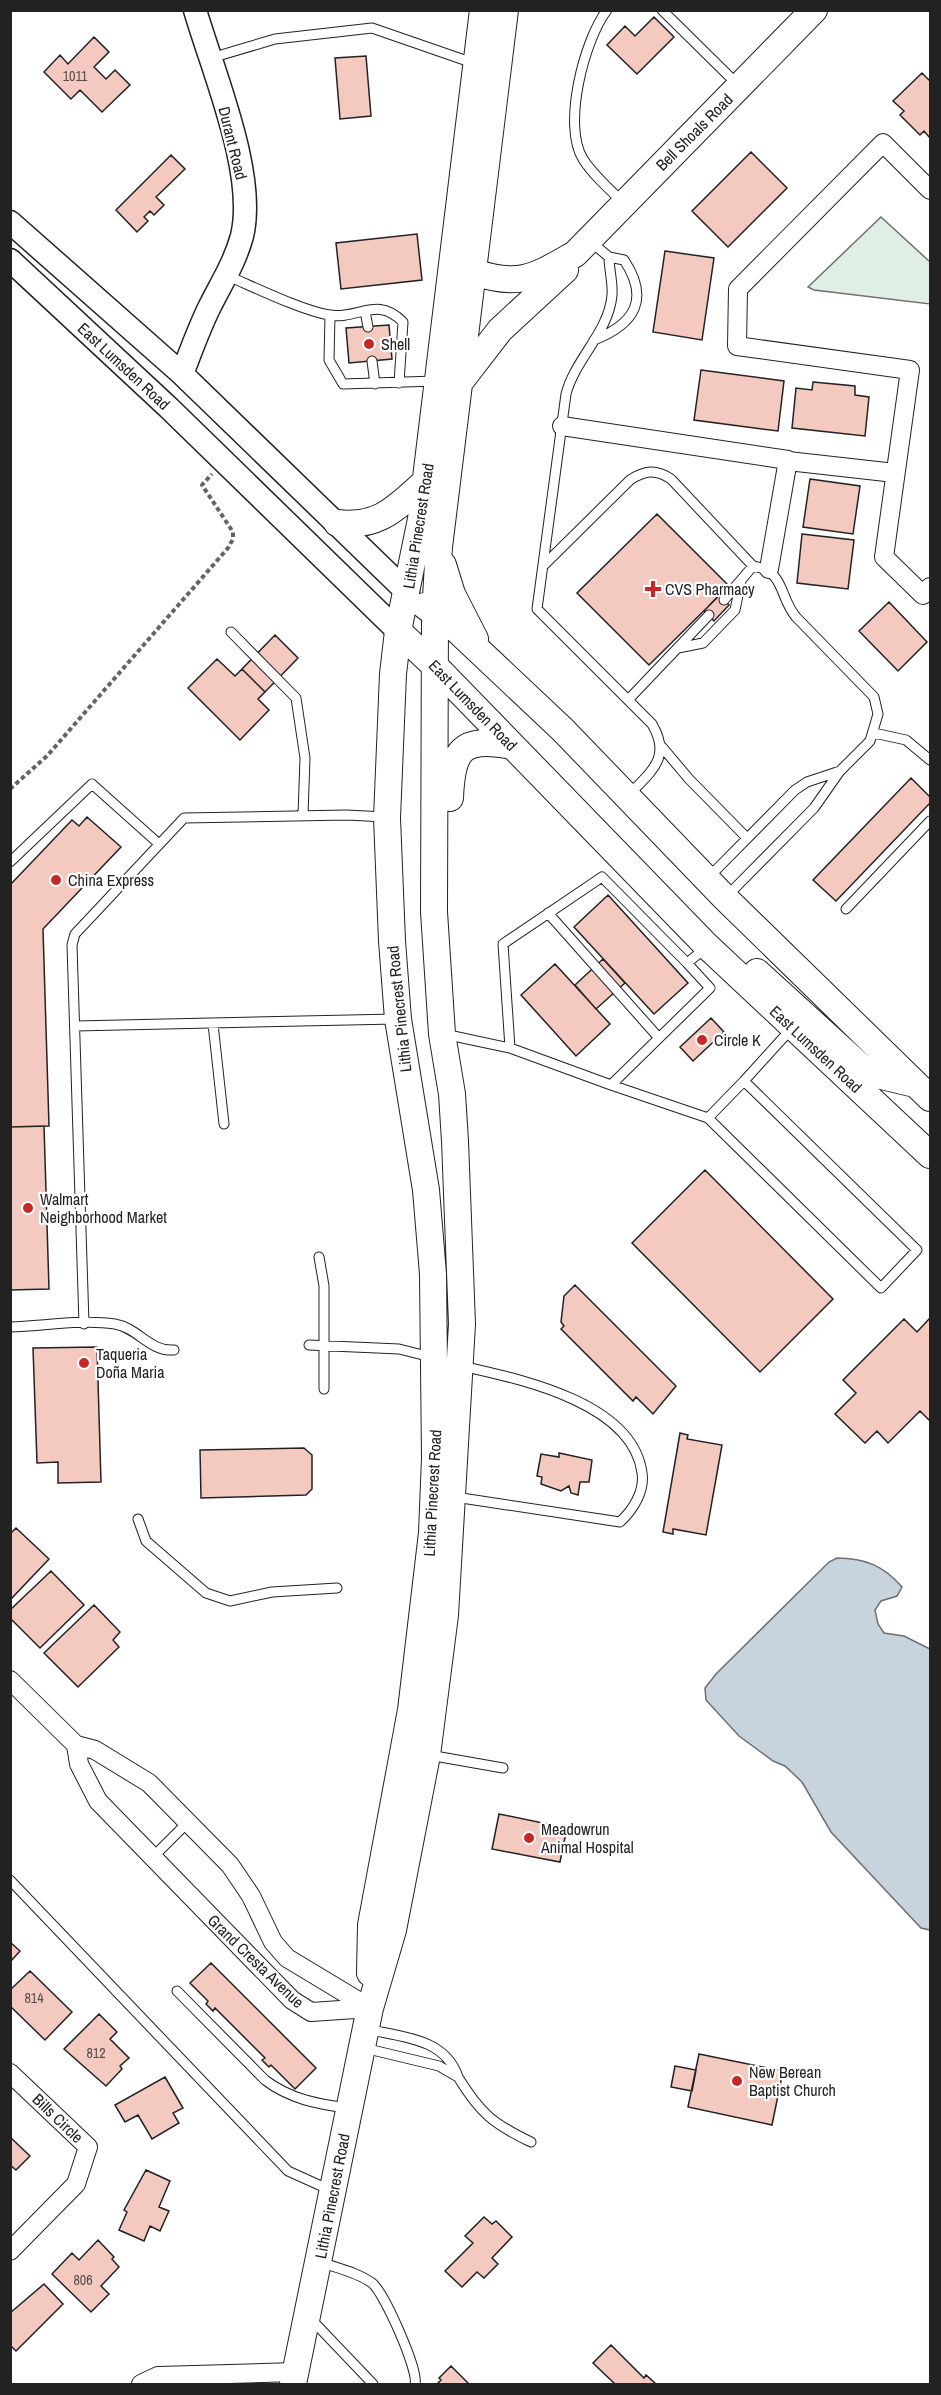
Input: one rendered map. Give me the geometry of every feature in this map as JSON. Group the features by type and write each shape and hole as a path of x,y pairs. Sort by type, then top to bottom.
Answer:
{"main road":[{"name":"Lithia Pinecrest Road","path":"366,2028 371,1925 411,1710 432,1533 448,1361 461,1285 452,1094 442,1034 434,912 435,614 449,383 483,10"},
{"name":"Lithia Pinecrest Road","path":"294,2378 366,2028 393,1930 427,1755 445,1615 454,1497 448,1361 433,1274 426,1190 398,1019 388,874 387,818 393,674 398,631 408,593 425,482 474,272 506,10"},
{"name":"Bell Shoals Road","path":"582,247 814,10"},
{"path":"474,272 510,281 528,279 582,247"},
{"path":"449,383 468,369 500,330 566,269 582,247"},
{"path":"337,523 367,522 383,517 425,482"},
{"path":"440,547 452,594 484,654"},
{"name":"East Lumsden Road","path":"408,593 484,654 563,730 725,898 923,1091"},
{"name":"East Lumsden Road","path":"398,631 436,667 707,946 930,1155"},
{"path":"434,912 446,906 452,897 449,804 451,769 456,756 465,748 476,744 494,742 512,746"},
{"path":"739,977 748,969 753,969 860,1065 873,1074 923,1091"},
{"path":"411,1710 411,1737 415,1746 427,1755"}],"street":[{"name":"Durant Road","path":"182,374 211,304 228,276 242,234 245,195 236,143 195,10"},
{"path":"930,190 883,143 738,289 737,346 910,370 884,557 923,594 930,587"},
{"name":"East Lumsden Road","path":"10,222 182,374 408,593"},
{"name":"East Lumsden Road","path":"10,260 169,408 398,631"},
{"path":"562,426 788,461 895,473"},
{"path":"761,567 788,461"},
{"name":"Grand Cresta Avenue","path":"10,1680 76,1745 95,1750 134,1772 230,1865 251,1896 273,1942 287,1958 366,2028"},
{"name":"Grand Cresta Avenue","path":"76,1745 79,1764 98,1802 301,2007 366,2028"},
{"name":"Bills Circle","path":"10,2073 88,2146 76,2184 10,2252"},
{"path":"141,2385 158,2376 294,2378"}],"lane":[{"path":"607,10 598,23 588,51 578,90 574,131 583,160 624,203"},
{"path":"662,10 739,86"},
{"path":"209,59 275,39 372,28 477,64"},
{"path":"582,247 624,260 638,286 634,311 622,324 594,340"},
{"path":"609,257 612,294 606,317 569,383 537,609 652,724 662,747 689,779 747,838"},
{"path":"228,276 330,315 380,309 393,312 403,322 399,383"},
{"path":"365,311 369,327"},
{"path":"330,315 329,360 343,384 449,383"},
{"path":"372,361 375,384"},
{"path":"543,566 630,480 647,471 656,471 671,479 761,567 778,579 786,603 796,617 869,689 878,714 874,733 863,749 840,771 814,808 725,898"},
{"path":"724,600 741,580 761,567"},
{"path":"678,648 703,643 735,610 741,580"},
{"path":"628,700 708,615"},
{"path":"231,632 296,698 305,758 303,815"},
{"path":"874,733 906,740 930,760"},
{"path":"627,797 656,765 662,747"},
{"path":"707,879 795,790 807,782 840,771"},
{"path":"10,862 92,784 159,844"},
{"path":"84,1324 72,940 80,928 184,818 303,815 387,818"},
{"path":"846,909 930,821"},
{"path":"510,1048 503,944 602,877 710,988 611,1085"},
{"path":"548,913 659,1038"},
{"path":"687,963 707,946"},
{"path":"75,1026 398,1019"},
{"path":"213,1024 224,1124"},
{"path":"708,1118 792,1028"},
{"path":"442,1034 510,1048 708,1118 881,1288 917,1250 744,1081"},
{"path":"319,1257 324,1286 324,1389"},
{"path":"10,1327 84,1324 123,1326 159,1350 174,1350"},
{"path":"309,1345 399,1349 531,1382 592,1409 624,1435 640,1458 643,1481 636,1503 620,1522 454,1497"},
{"path":"138,1520 146,1541 206,1593 230,1601 272,1592 337,1588"},
{"path":"427,1755 503,1768"},
{"path":"152,1858 187,1823"},
{"path":"10,1881 288,2171 333,2191"},
{"path":"177,1991 265,2080 281,2092 316,2104 350,2108"},
{"path":"366,2028 458,2077"},
{"path":"366,2028 435,2046 454,2064 458,2077 475,2105 493,2122 531,2142"},
{"path":"319,2262 362,2278 379,2291 414,2368 415,2385"},
{"path":"308,2317 373,2385"}],"path":[{"path":"10,789 47,756 228,548 233,539 232,532 202,485 212,474"}],"green space":[{"path":"881,217 930,262 930,304 814,290 808,287"}],"shaded area":[{"path":"837,1558 873,1565 895,1580 902,1587 897,1596 881,1601 875,1610 878,1624 884,1633 904,1636 930,1649 930,1930 921,1928 831,1832 802,1782 785,1766 773,1761 739,1736 706,1700 705,1688 716,1674 829,1562"}],"building":[{"path":"654,17 674,37 637,74 607,45 625,26 635,36"},
{"path":"94,37 109,52 94,67 106,79 115,70 130,85 102,112 80,90 71,99 44,72 60,55 68,64"},
{"path":"366,56 371,116 340,119 335,58"},
{"path":"922,73 930,81 930,138 924,131 920,135 900,115 904,111 893,101"},
{"path":"751,152 787,188 728,247 692,211"},
{"path":"171,155 185,169 156,197 164,205 154,215 150,211 144,217 148,221 137,232 116,210"},
{"path":"417,234 422,280 341,289 336,243"},
{"path":"665,251 714,258 702,340 653,332"},
{"name":"Shell","path":"389,325 392,359 349,363 346,328"},
{"path":"701,370 784,381 778,431 694,420"},
{"path":"813,382 855,386 855,395 869,397 865,436 792,428 796,388 812,390"},
{"path":"810,479 860,486 853,534 803,527"},
{"name":"CVS Pharmacy","path":"657,514 729,586 649,665 577,593"},
{"path":"802,534 854,540 848,589 797,583"},
{"path":"719,595 729,605 714,621 704,611"},
{"path":"889,602 927,642 898,671 859,631"},
{"path":"275,635 298,658 265,692 242,669"},
{"path":"217,659 235,676 242,669 265,692 258,699 269,710 240,740 188,688"},
{"path":"911,778 930,797 930,803 836,901 813,880"},
{"path":"87,817 121,847 43,929 49,1126 10,1127 10,885 72,820 79,826"},
{"path":"608,895 688,983 654,1014 574,927"},
{"path":"603,959 625,983 596,1009 575,985"},
{"path":"555,964 610,1024 576,1056 521,995"},
{"name":"Circle K","path":"711,1018 724,1032 693,1061 680,1047"},
{"name":"Walmart Neighborhood Market","path":"44,1126 49,1289 10,1290 10,1127"},
{"path":"705,1170 833,1299 760,1372 632,1243"},
{"path":"575,1285 676,1386 653,1414 636,1397 633,1401 561,1329 564,1326 561,1322 564,1296"},
{"path":"930,1318 930,1421 920,1411 888,1443 877,1431 865,1443 835,1414 856,1393 843,1380 904,1319 917,1332"},
{"path":"97,1347 101,1482 58,1483 58,1462 37,1463 33,1348"},
{"path":"680,1433 688,1435 687,1439 722,1445 706,1535 673,1529 673,1534 663,1532"},
{"path":"304,1448 312,1455 312,1489 306,1495 201,1498 200,1450"},
{"path":"559,1453 592,1460 589,1482 580,1482 578,1495 571,1493 569,1486 561,1491 541,1484 542,1477 537,1476 541,1454 559,1457"},
{"path":"16,1528 49,1559 10,1600 10,1534"},
{"path":"51,1571 84,1605 40,1648 10,1618 10,1610"},
{"path":"94,1605 120,1632 113,1640 119,1647 78,1687 44,1653"},
{"name":"Meadowrun Animal Hospital","path":"499,1814 567,1828 560,1862 492,1849"},
{"path":"10,1942 20,1951 10,1962"},
{"path":"211,1963 316,2068 295,2089 271,2065 269,2067 262,2060 265,2058 215,2008 213,2011 206,2004 208,2001 190,1983"},
{"path":"30,1971 72,2012 45,2040 10,2006 10,1990"},
{"path":"99,2014 117,2032 110,2039 129,2058 120,2066 122,2069 106,2086 64,2049"},
{"name":"New Berean Baptist Church","path":"699,2054 783,2071 772,2125 688,2107"},
{"path":"675,2066 696,2070 692,2091 671,2087"},
{"path":"165,2077 183,2108 173,2113 179,2123 152,2139 138,2115 125,2122 115,2105"},
{"path":"10,2137 30,2156 16,2170 10,2165"},
{"path":"146,2170 170,2181 159,2207 169,2211 160,2231 150,2226 144,2241 119,2230 127,2212 124,2210"},
{"path":"484,2217 492,2224 496,2221 512,2237 492,2258 498,2264 484,2278 477,2272 462,2287 445,2271 473,2243 465,2236"},
{"path":"98,2240 114,2257 112,2259 119,2267 101,2286 109,2294 91,2312 52,2274 72,2253 79,2260"},
{"path":"44,2284 63,2304 16,2351 10,2345 10,2313"},
{"path":"611,2345 644,2378 646,2375 656,2384 615,2384 593,2363"},
{"path":"451,2366 469,2384 437,2384 441,2380 439,2378"}],"place":[{"name":"Shell","path":"369,344"},
{"name":"CVS Pharmacy","path":"653,589"},
{"name":"China Express","path":"56,880"},
{"name":"Circle K","path":"702,1040"},
{"name":"Walmart Neighborhood Market","path":"28,1208"},
{"name":"Taqueria Doña Maria","path":"84,1363"},
{"name":"Meadowrun Animal Hospital","path":"529,1838"},
{"name":"New Berean Baptist Church","path":"737,2081"}]}
